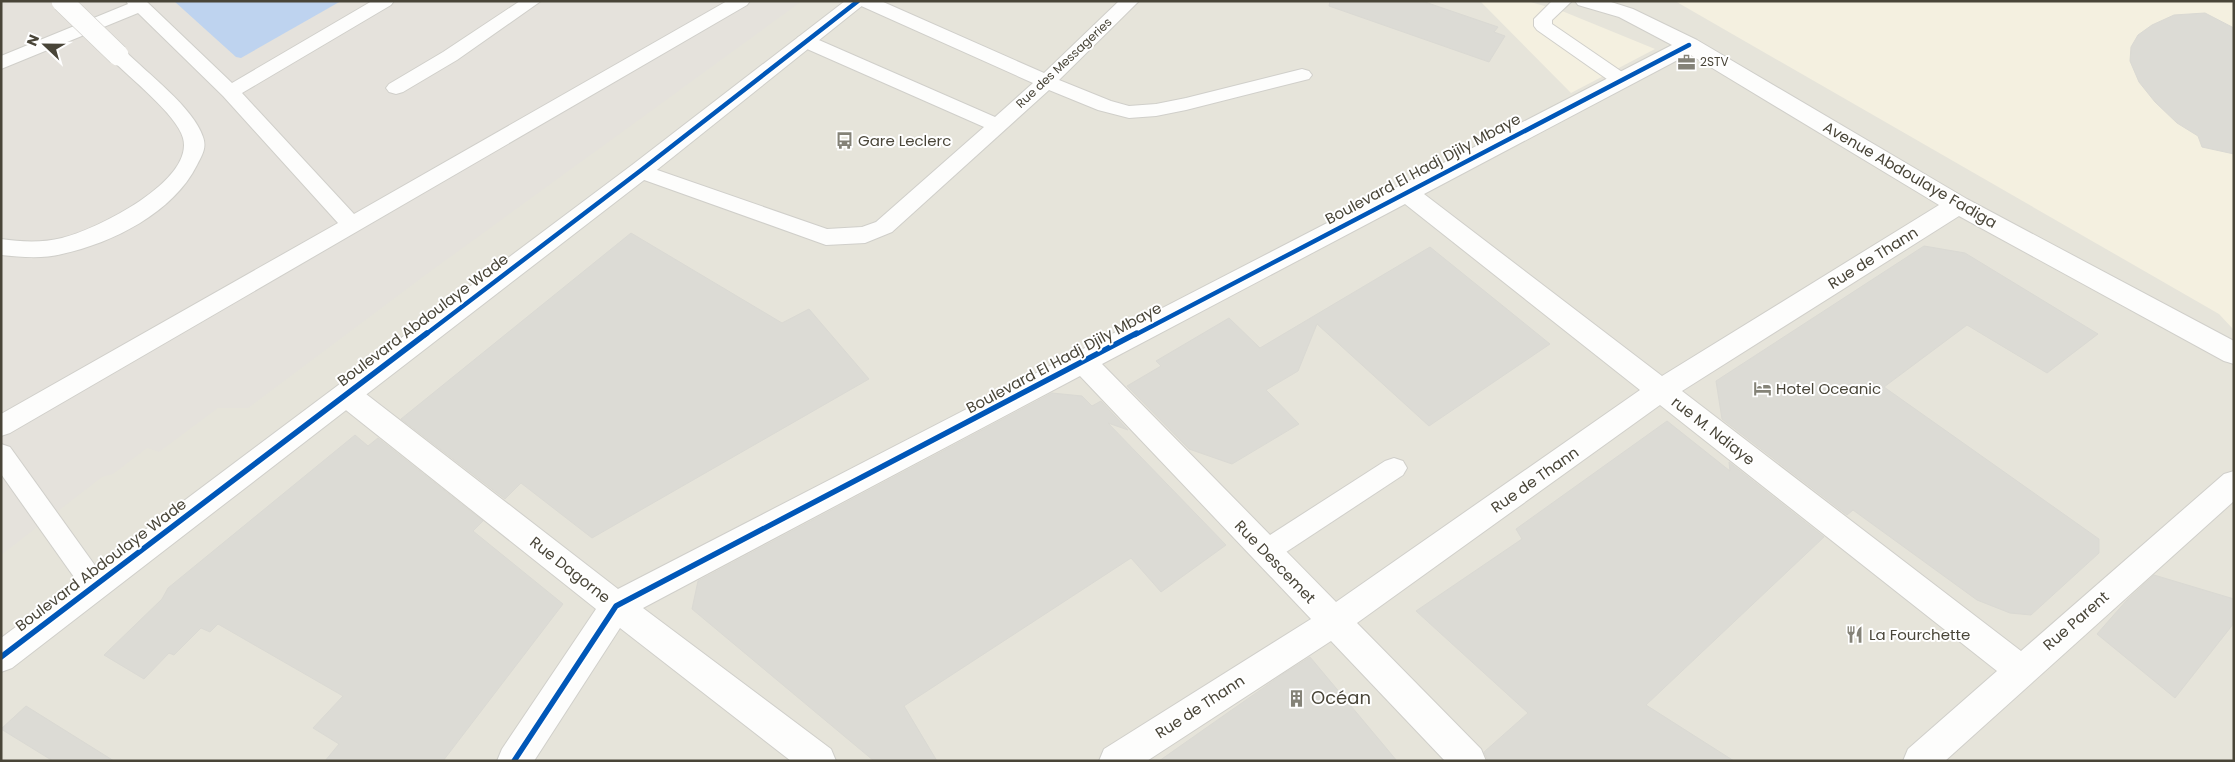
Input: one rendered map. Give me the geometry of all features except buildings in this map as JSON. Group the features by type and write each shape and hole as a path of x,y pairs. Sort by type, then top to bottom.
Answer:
{"street":[{"name":"Boulevard Abdoulaye Wade","path":"1,656 640,171 858,1"},
{"name":"Avenue Abdoulaye Fadiga","path":"1585,1 1621,7 1958,205 2234,354"},
{"name":"Boulevard El Hadj Djily Mbaye","path":"514,761 616,606 1688,45"},
{"name":"rue M. Ndiaye","path":"1405,192 2021,670"},
{"name":"Rue de Thann","path":"1116,761 1333,622 1661,390 1958,205"},
{"name":"Rue Descemet","path":"1084,362 1265,552 1469,761"},
{"name":"Rue Dagorne","path":"346,395 818,761"},
{"name":"Rue Parent","path":"1920,761 2234,483"}],"lane":[{"path":"1,248 25,250 69,245 109,228 150,204 178,180 195,150 193,137 184,119 62,1"},
{"path":"230,92 385,1"},
{"path":"396,88 450,56 532,1"},
{"path":"1,426 741,1"},
{"path":"866,1 1105,106 1129,112 1156,110 1186,104 1302,74"},
{"name":"Rue des Messageries","path":"640,171 826,237 865,236 884,227 1047,81 1130,1"},
{"path":"1563,1 1543,19 1543,26 1621,80"},
{"path":"1,63 117,16 138,4 230,92 352,225"},
{"path":"1,54 80,18"},
{"path":"805,41 997,125"},
{"path":"1,454 95,586"},
{"path":"1265,552 1394,468"}],"shaded area":[{"path":"1,1 2234,1 2234,761 1,761"},
{"path":"1,1 802,1 420,279 248,408 218,408 159,452 147,448 113,474 102,477 1,555"},
{"path":"1480,1 1527,1 1562,11 1655,49 1571,93"},
{"path":"1675,1 2234,1 2234,330 2219,314"}],"water":[{"path":"174,1 341,1 241,58 236,57"}],"cycle path":[{"path":"1,657 640,171 858,1"},
{"path":"514,761 616,606 1689,45"}],"place":[{"name":"2STV","path":"1686,62"},
{"name":"Gare Leclerc","path":"844,141"},
{"name":"Hotel Oceanic","path":"1762,389"},
{"name":"La Fourchette","path":"1855,635"},
{"name":"Océan","path":"1297,698"}]}
